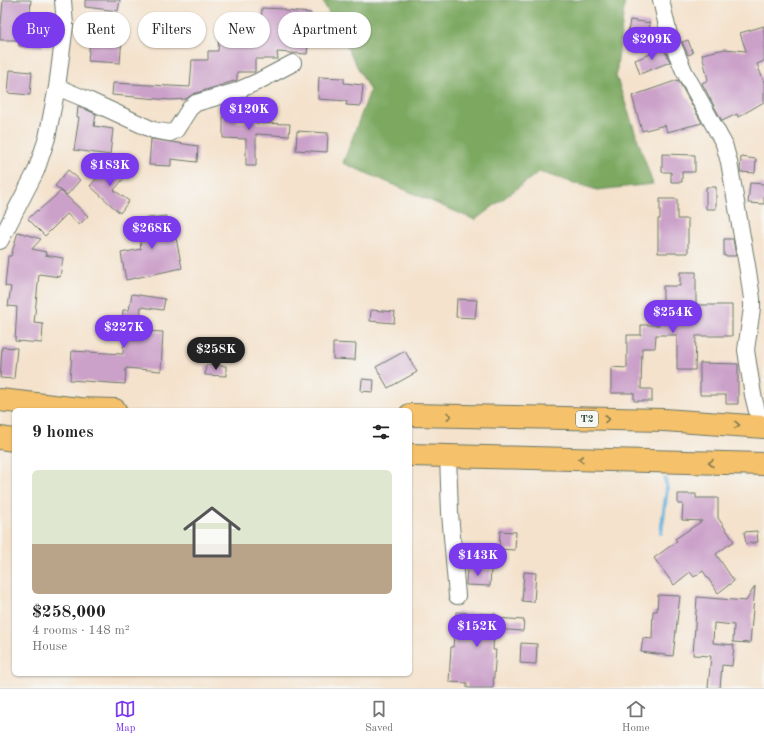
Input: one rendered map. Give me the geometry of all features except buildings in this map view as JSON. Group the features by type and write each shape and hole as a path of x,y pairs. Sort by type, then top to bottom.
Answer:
{"highway":[{"path":"0,400 71,408"},
{"name":"T2","path":"412,415 664,420 762,427"},
{"path":"0,438 12,440"},
{"path":"412,455 764,464"}],"street":[{"path":"0,241 36,171 47,138 57,87 65,25 63,0"},
{"path":"661,0 669,36 684,71 724,144 729,162 750,285 752,308 746,350 753,395 762,427"},
{"path":"57,87 153,130 170,133 176,130 190,108 196,103 234,92 258,82 293,63"},
{"path":"448,456 450,507 457,596"}],"green space":[{"path":"322,0 625,0 616,76 653,184 597,190 539,172 475,220 343,163 370,91 347,48 371,48 371,12 328,12"}],"waterway":[{"path":"661,533 667,489 665,479"}]}
